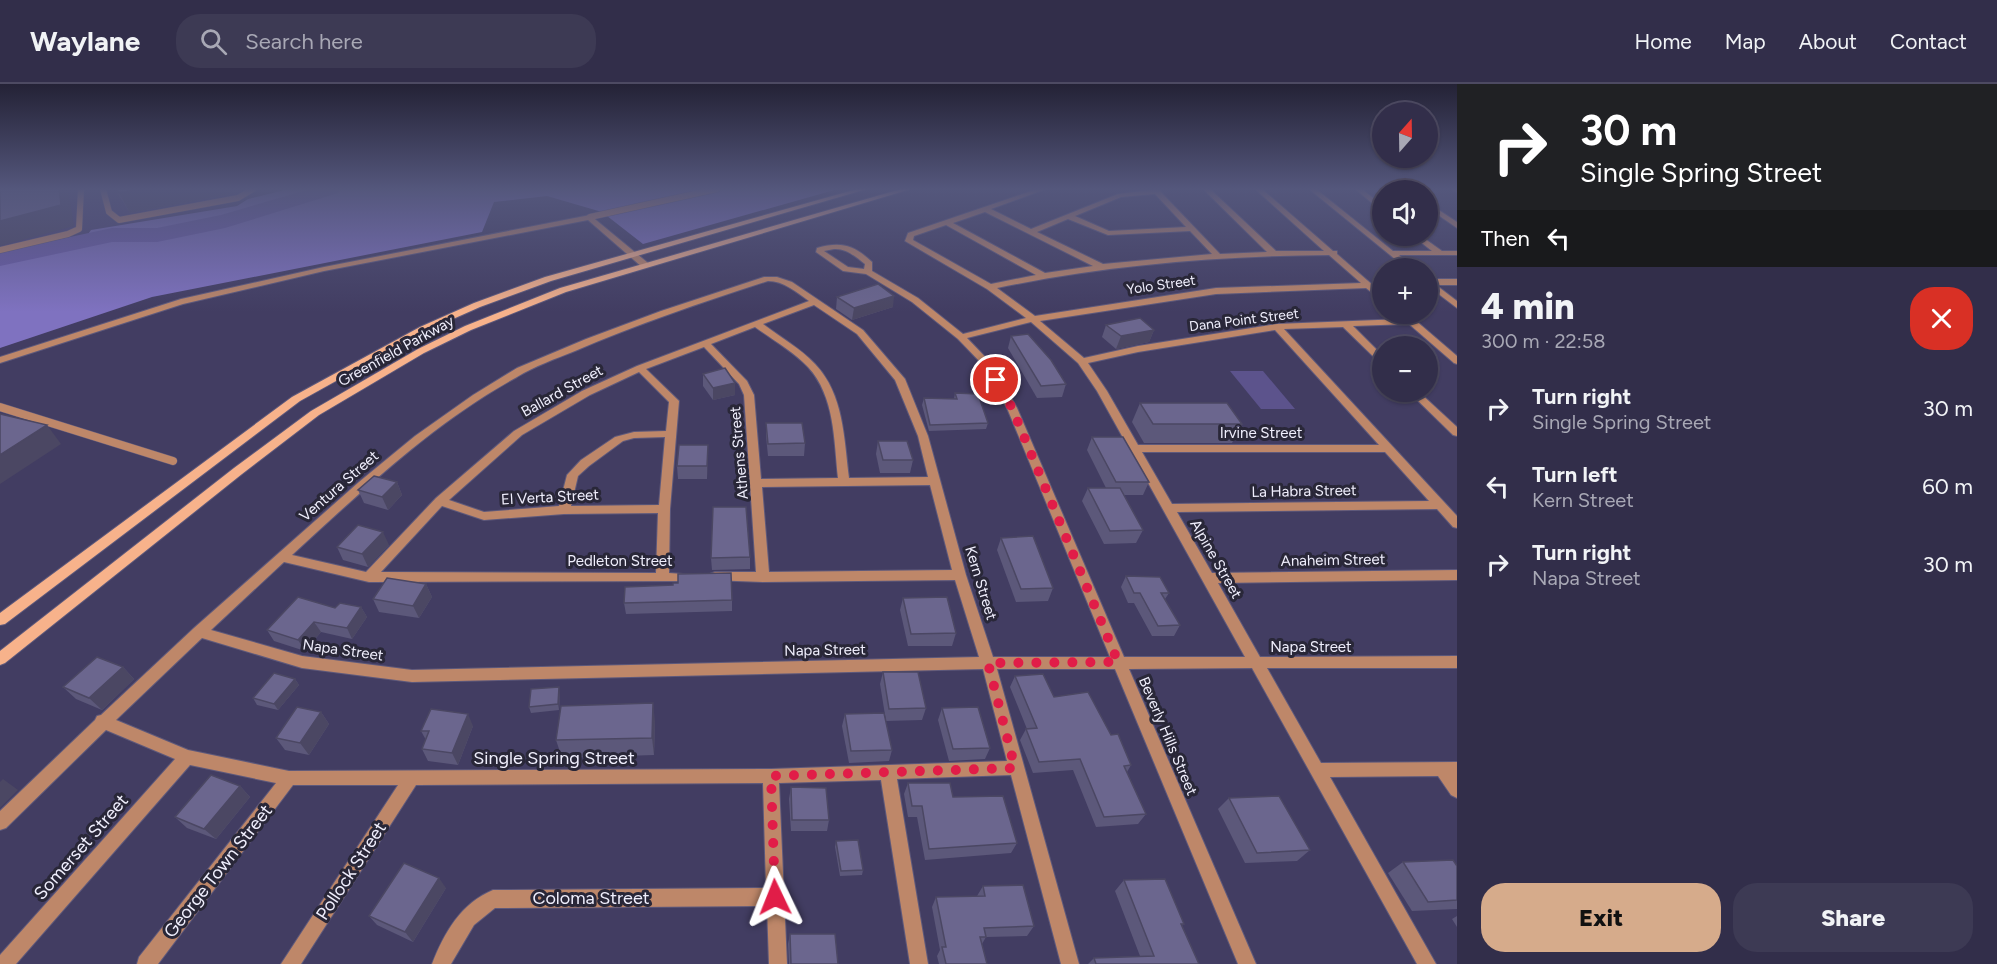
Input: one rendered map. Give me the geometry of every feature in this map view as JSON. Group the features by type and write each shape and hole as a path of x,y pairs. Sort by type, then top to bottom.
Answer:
{"main road":[{"name":"Greenfield Parkway","path":"0,620 296,399 351,368 423,329 477,305 548,279 719,230"},
{"name":"Greenfield Parkway","path":"0,659 315,413 421,351 468,328 563,290 766,230"}],"street":[{"path":"0,360 181,302 324,269 523,230"},
{"path":"606,230 645,265"},
{"name":"Alpine Street","path":"926,230 911,235 909,241 990,287 1033,319 1082,361 1102,391 1319,770 1427,964"},
{"path":"961,230 1042,275"},
{"path":"1101,230 1108,233 1169,230"},
{"path":"1192,230 1217,255"},
{"path":"1249,230 1273,253"},
{"path":"1307,230 1372,288"},
{"path":"1363,230 1397,258"},
{"path":"1033,231 1100,266"},
{"name":"Beverly Hills Street","path":"868,272 869,264 843,245 836,244 820,250 846,268 868,272 915,300 961,337 988,365 1012,408 1247,964"},
{"path":"1431,246 1440,253"},
{"path":"990,287 1042,275 1100,266 1217,255 1334,253"},
{"path":"1391,253 1457,253"},
{"name":"Kern Street","path":"767,279 777,279 789,284 860,332 900,379 923,436 1070,964"},
{"name":"Ventura Street","path":"0,822 102,722 199,632 371,476 444,417 509,376 644,318 767,279"},
{"path":"1438,282 1457,282"},
{"name":"Yolo Street","path":"961,337 1033,319 1216,291 1368,285"},
{"path":"1438,290 1457,305"},
{"name":"Ballard Street","path":"369,577 440,501 518,433 586,393 639,368 814,302"},
{"name":"Dana Point Street","path":"1082,361 1138,349 1277,327 1372,323"},
{"path":"1345,324 1372,350"},
{"path":"1414,324 1457,361"},
{"path":"758,325 813,366 826,385 833,408 844,481"},
{"path":"1277,327 1457,524"},
{"name":"Athens Street","path":"706,344 744,383 749,395 763,577"},
{"path":"639,368 674,401 664,509 662,578"},
{"path":"1424,402 1457,433"},
{"path":"564,510 573,475 585,463 619,439 634,435 670,434"},
{"name":"Irvine Street","path":"1134,448 1388,448"},
{"path":"756,483 935,481"},
{"name":"El Verta Street","path":"440,501 484,516 564,510 664,509"},
{"name":"La Habra Street","path":"1168,508 1440,505"},
{"name":"Pedleton Street","path":"282,557 369,577 662,578 960,574"},
{"name":"Anaheim Street","path":"1209,578 1457,575"},
{"name":"Napa Street","path":"199,632 302,662 412,676 988,663 1457,662"},
{"name":"Single Spring Street","path":"102,722 187,757 289,778 771,776 1015,768"},
{"name":"Somerset Street","path":"4,964 187,757"},
{"path":"1319,770 1450,769 1457,790"},
{"path":"888,771 919,964"},
{"path":"771,776 778,964"},
{"name":"Pollock Street","path":"290,964 412,777"},
{"name":"George Town Street","path":"146,964 289,778"},
{"name":"Coloma Street","path":"441,964 465,920 477,907 493,899 775,897"}],"lane":[{"path":"0,250 77,230"},
{"path":"0,407 173,461"}],"shaded area":[{"path":"0,230 123,230 0,259"},
{"path":"91,230 483,230 152,297 0,348 0,259 83,241"},
{"path":"625,230 692,230 643,244"},
{"path":"1230,371 1263,371 1295,409 1261,409"}],"building":[{"path":"878,284 894,296 854,308 837,297"},
{"path":"1140,318 1154,330 1121,336 1106,325"},
{"path":"1028,334 1051,360 1066,384 1041,386 1011,336"},
{"path":"725,368 735,383 713,388 703,374"},
{"path":"955,393 978,394 988,423 930,425 924,398 957,399"},
{"path":"1140,403 1227,403 1242,424 1153,424"},
{"path":"0,414 47,425 0,455"},
{"path":"766,423 802,423 805,443 768,444"},
{"path":"1092,437 1123,437 1149,482 1116,482"},
{"path":"878,441 907,441 913,460 883,460"},
{"path":"679,445 708,445 707,466 677,466"},
{"path":"374,476 397,482 382,497 358,490"},
{"path":"1088,488 1120,488 1143,530 1110,531"},
{"path":"713,507 746,507 750,557 711,558"},
{"path":"358,525 383,532 362,554 337,547"},
{"path":"1033,536 1053,588 1021,589 1001,538"},
{"path":"731,573 732,600 624,603 625,587 673,585 673,583 678,583 678,574"},
{"path":"1126,576 1160,577 1169,593 1161,593 1180,625 1158,626 1140,593 1134,593"},
{"path":"387,578 426,584 413,606 373,599"},
{"path":"298,597 335,608 340,603 361,607 347,628 314,622 298,640 267,630"},
{"path":"947,597 956,633 911,634 903,598"},
{"path":"97,657 123,667 89,698 63,687"},
{"path":"883,672 918,672 926,708 889,709"},
{"path":"274,673 295,679 274,704 253,698"},
{"path":"1043,674 1054,697 1088,692 1111,735 1118,734 1131,765 1124,766 1146,814 1104,817 1080,759 1039,762 1026,729 1037,728 1015,676"},
{"path":"559,687 558,704 529,707 531,689"},
{"path":"653,703 652,738 556,740 561,706"},
{"path":"297,707 321,712 300,743 276,738"},
{"path":"978,707 990,748 953,749 942,708"},
{"path":"431,709 468,714 452,753 422,749 429,731 421,731"},
{"path":"884,713 892,750 851,751 845,714"},
{"path":"211,775 240,786 204,829 175,817"},
{"path":"908,783 950,783 953,797 1003,796 1017,843 929,849 922,806 912,806"},
{"path":"791,787 826,788 829,820 792,820"},
{"path":"1279,796 1310,850 1257,853 1229,798"},
{"path":"858,840 863,870 841,871 836,841"},
{"path":"1453,860 1457,866 1457,900 1428,902 1403,862"},
{"path":"404,863 439,878 405,932 369,916"},
{"path":"1165,879 1184,924 1181,924 1199,964 1096,964 1094,958 1154,956 1124,880"},
{"path":"1023,885 1034,926 984,928 986,937 980,937 987,964 946,964 942,947 946,947 936,897 985,896 983,886"},
{"path":"790,934 835,934 838,964 791,964"}],"waterway":[{"path":"0,259 112,235 157,235 181,230"}],"route":[{"path":"775,897 771,776 1015,768 988,663 1118,662 1012,408 996,380"}]}
